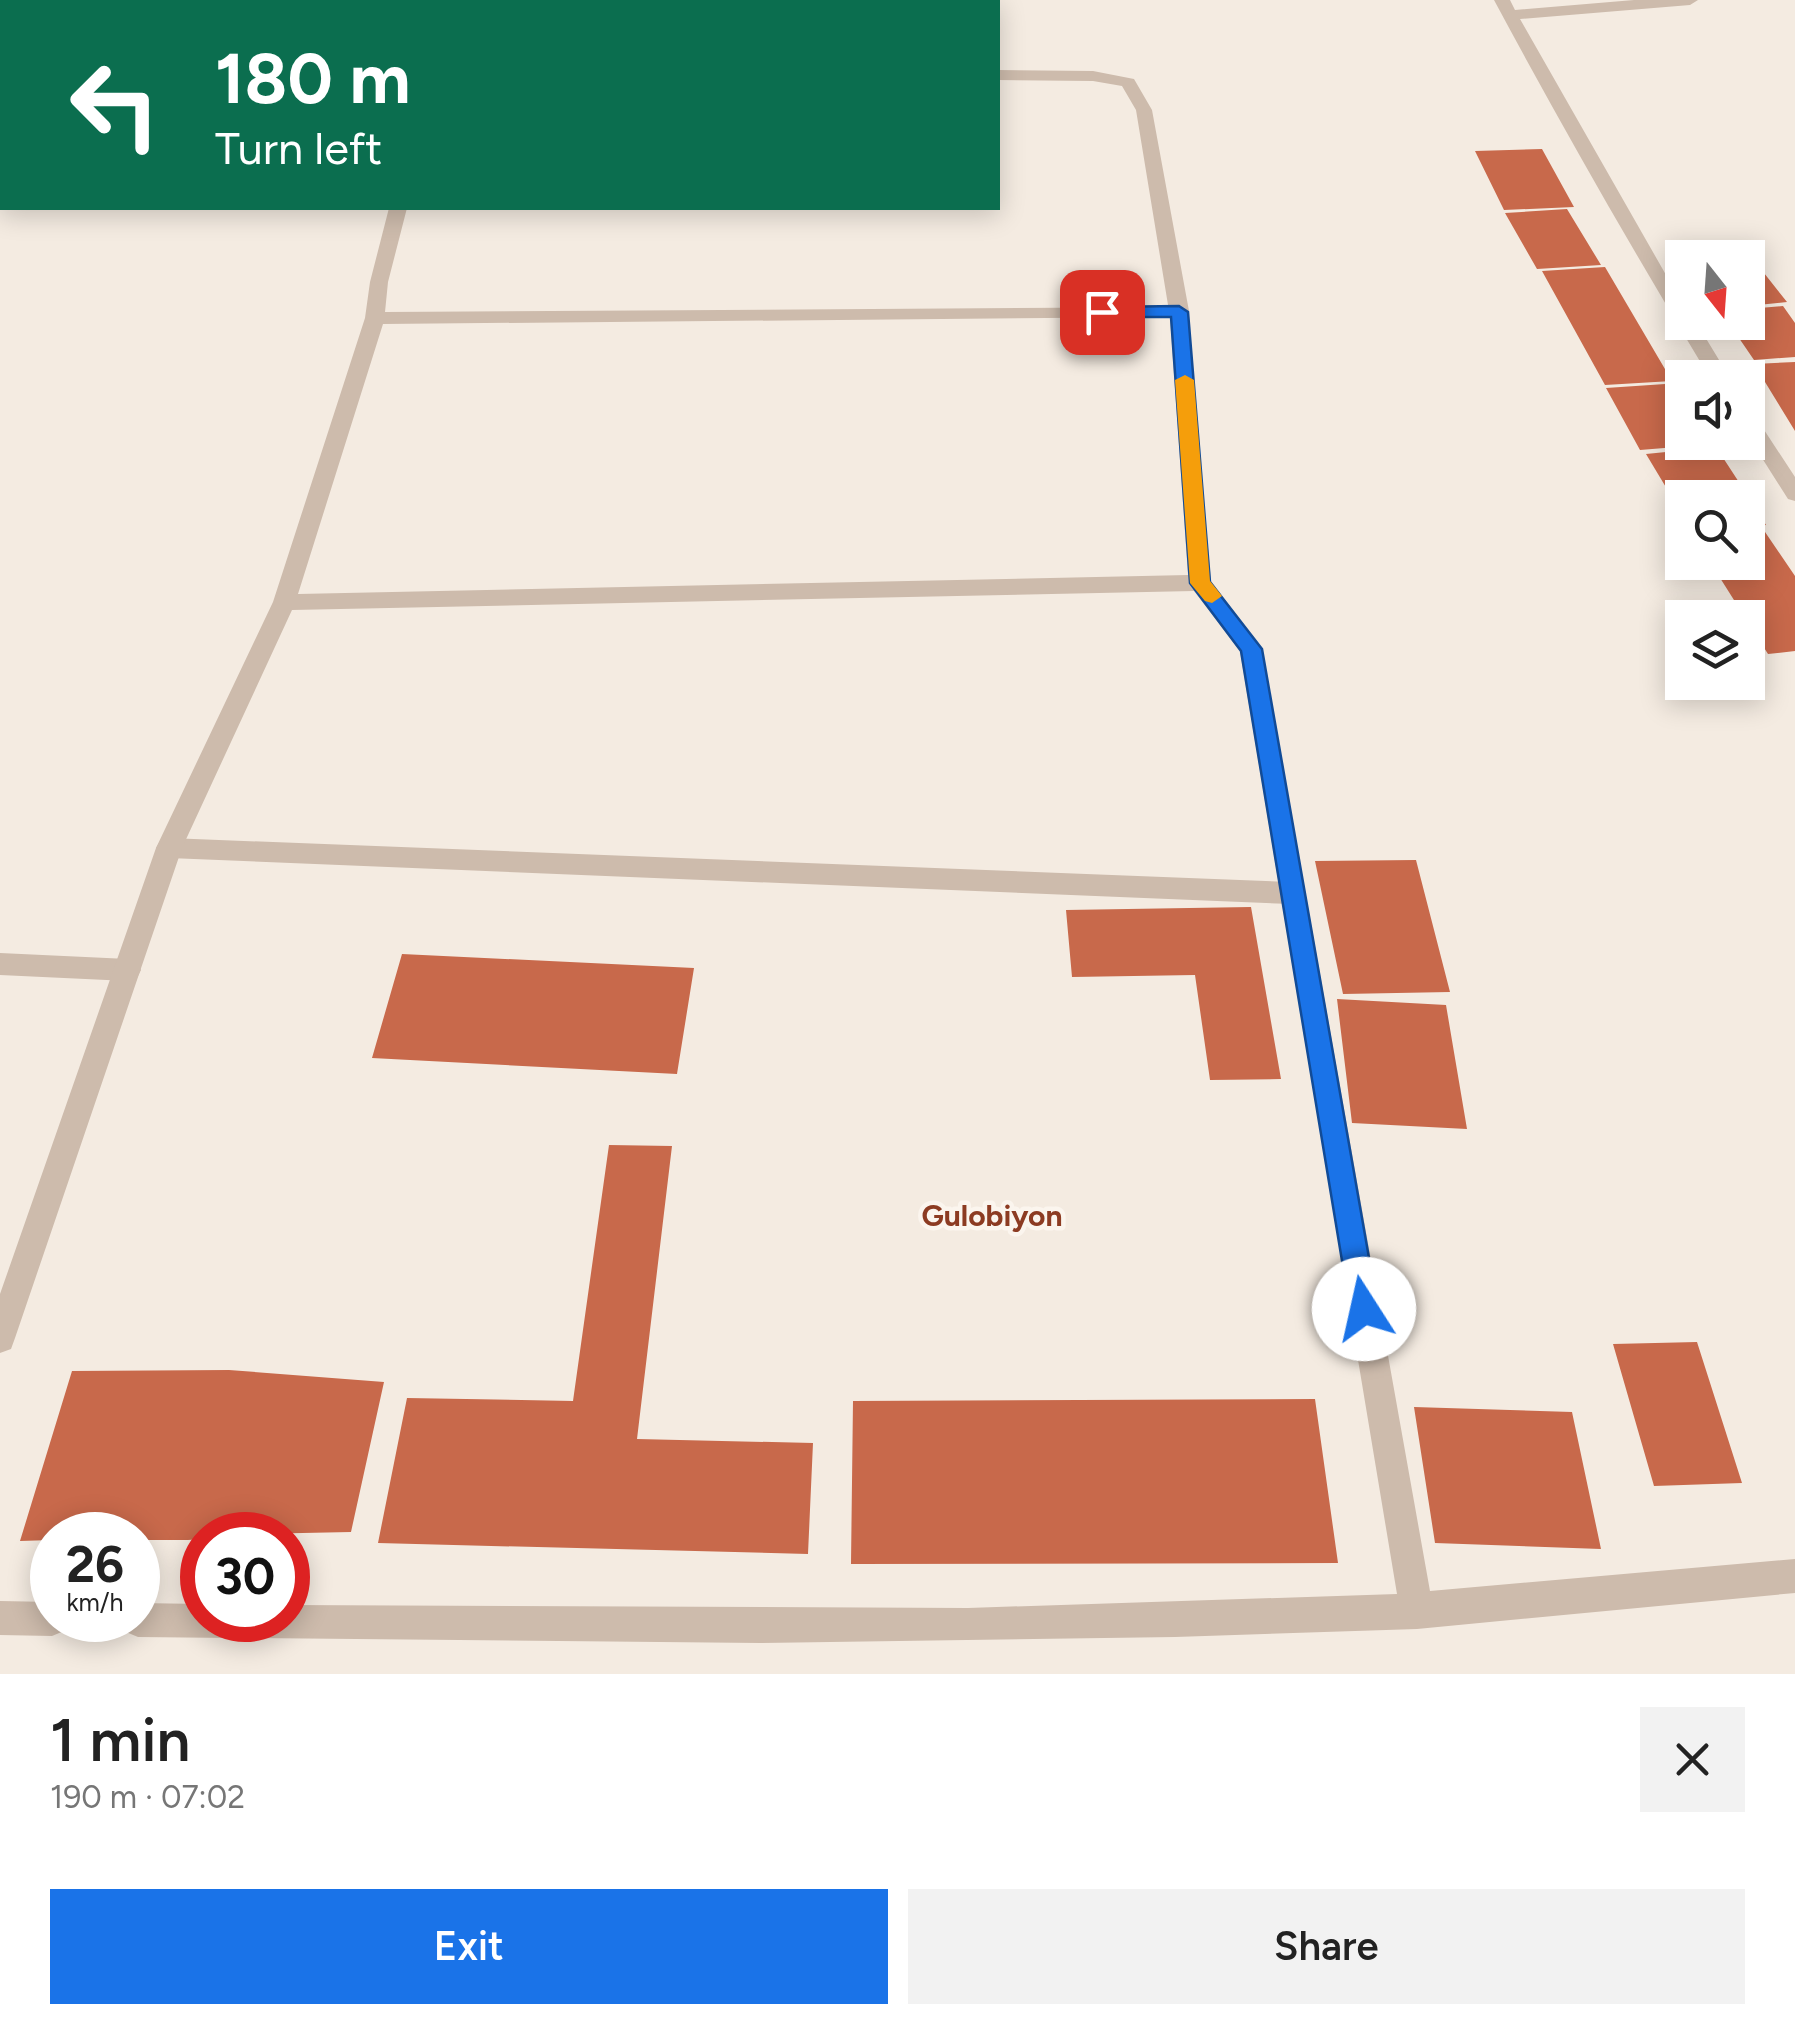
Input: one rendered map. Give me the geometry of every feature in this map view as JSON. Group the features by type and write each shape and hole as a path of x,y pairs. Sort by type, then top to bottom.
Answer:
{"street":[{"path":"1665,287 1506,7 1690,0"},
{"path":"1000,75 1093,76 1128,82 1144,110 1179,312 1200,583 1251,649 1417,1612"},
{"path":"0,1338 169,848 284,602 375,318 379,282 397,210"},
{"path":"375,318 1179,312"},
{"path":"1765,447 1795,494"},
{"path":"284,602 1200,583"},
{"path":"169,848 1291,893"},
{"path":"0,964 128,970"},
{"path":"160,1620 690,1626 1069,1622 1417,1612 1629,1596 1795,1576"},
{"path":"0,1618 30,1619"}],"building":[{"path":"1542,149 1574,207 1504,210 1475,151"},
{"path":"1567,209 1601,265 1537,269 1505,213"},
{"path":"1605,267 1665,369 1665,381 1605,385 1542,271"},
{"path":"1765,274 1787,302 1765,304"},
{"path":"1783,306 1795,323 1795,357 1754,360 1740,340 1765,340 1765,308"},
{"path":"1795,362 1795,431 1765,382 1765,363"},
{"path":"1665,384 1665,448 1640,450 1606,388"},
{"path":"1665,452 1665,460 1724,460 1737,480 1665,480 1665,486 1646,454"},
{"path":"1765,532 1795,576 1795,651 1768,654 1765,649 1765,600 1734,600 1721,580 1765,580"},
{"path":"1416,860 1450,992 1343,994 1315,861"},
{"path":"1251,907 1281,1079 1210,1080 1195,975 1072,977 1066,910"},
{"path":"402,954 694,968 677,1074 372,1058"},
{"path":"1337,999 1446,1005 1467,1129 1352,1123"},
{"path":"609,1145 672,1146 637,1439 813,1443 808,1554 378,1543 407,1398 573,1401"},
{"path":"1697,1342 1742,1483 1654,1486 1613,1344"},
{"path":"229,1370 384,1382 351,1532 310,1533 310,1512 180,1512 180,1540 160,1540 160,1512 30,1512 30,1541 20,1541 72,1371"},
{"path":"1315,1399 1338,1563 851,1564 853,1401"},
{"path":"1414,1407 1572,1412 1601,1549 1435,1543"}],"slow traffic":[{"path":"1185,380 1200,583 1212,596"}],"district":[{"name":"Gulobiyon","path":"992,1215"}],"route":[{"path":"1102,312 1179,312 1200,583 1227,613 1251,649 1364,1309"}]}
